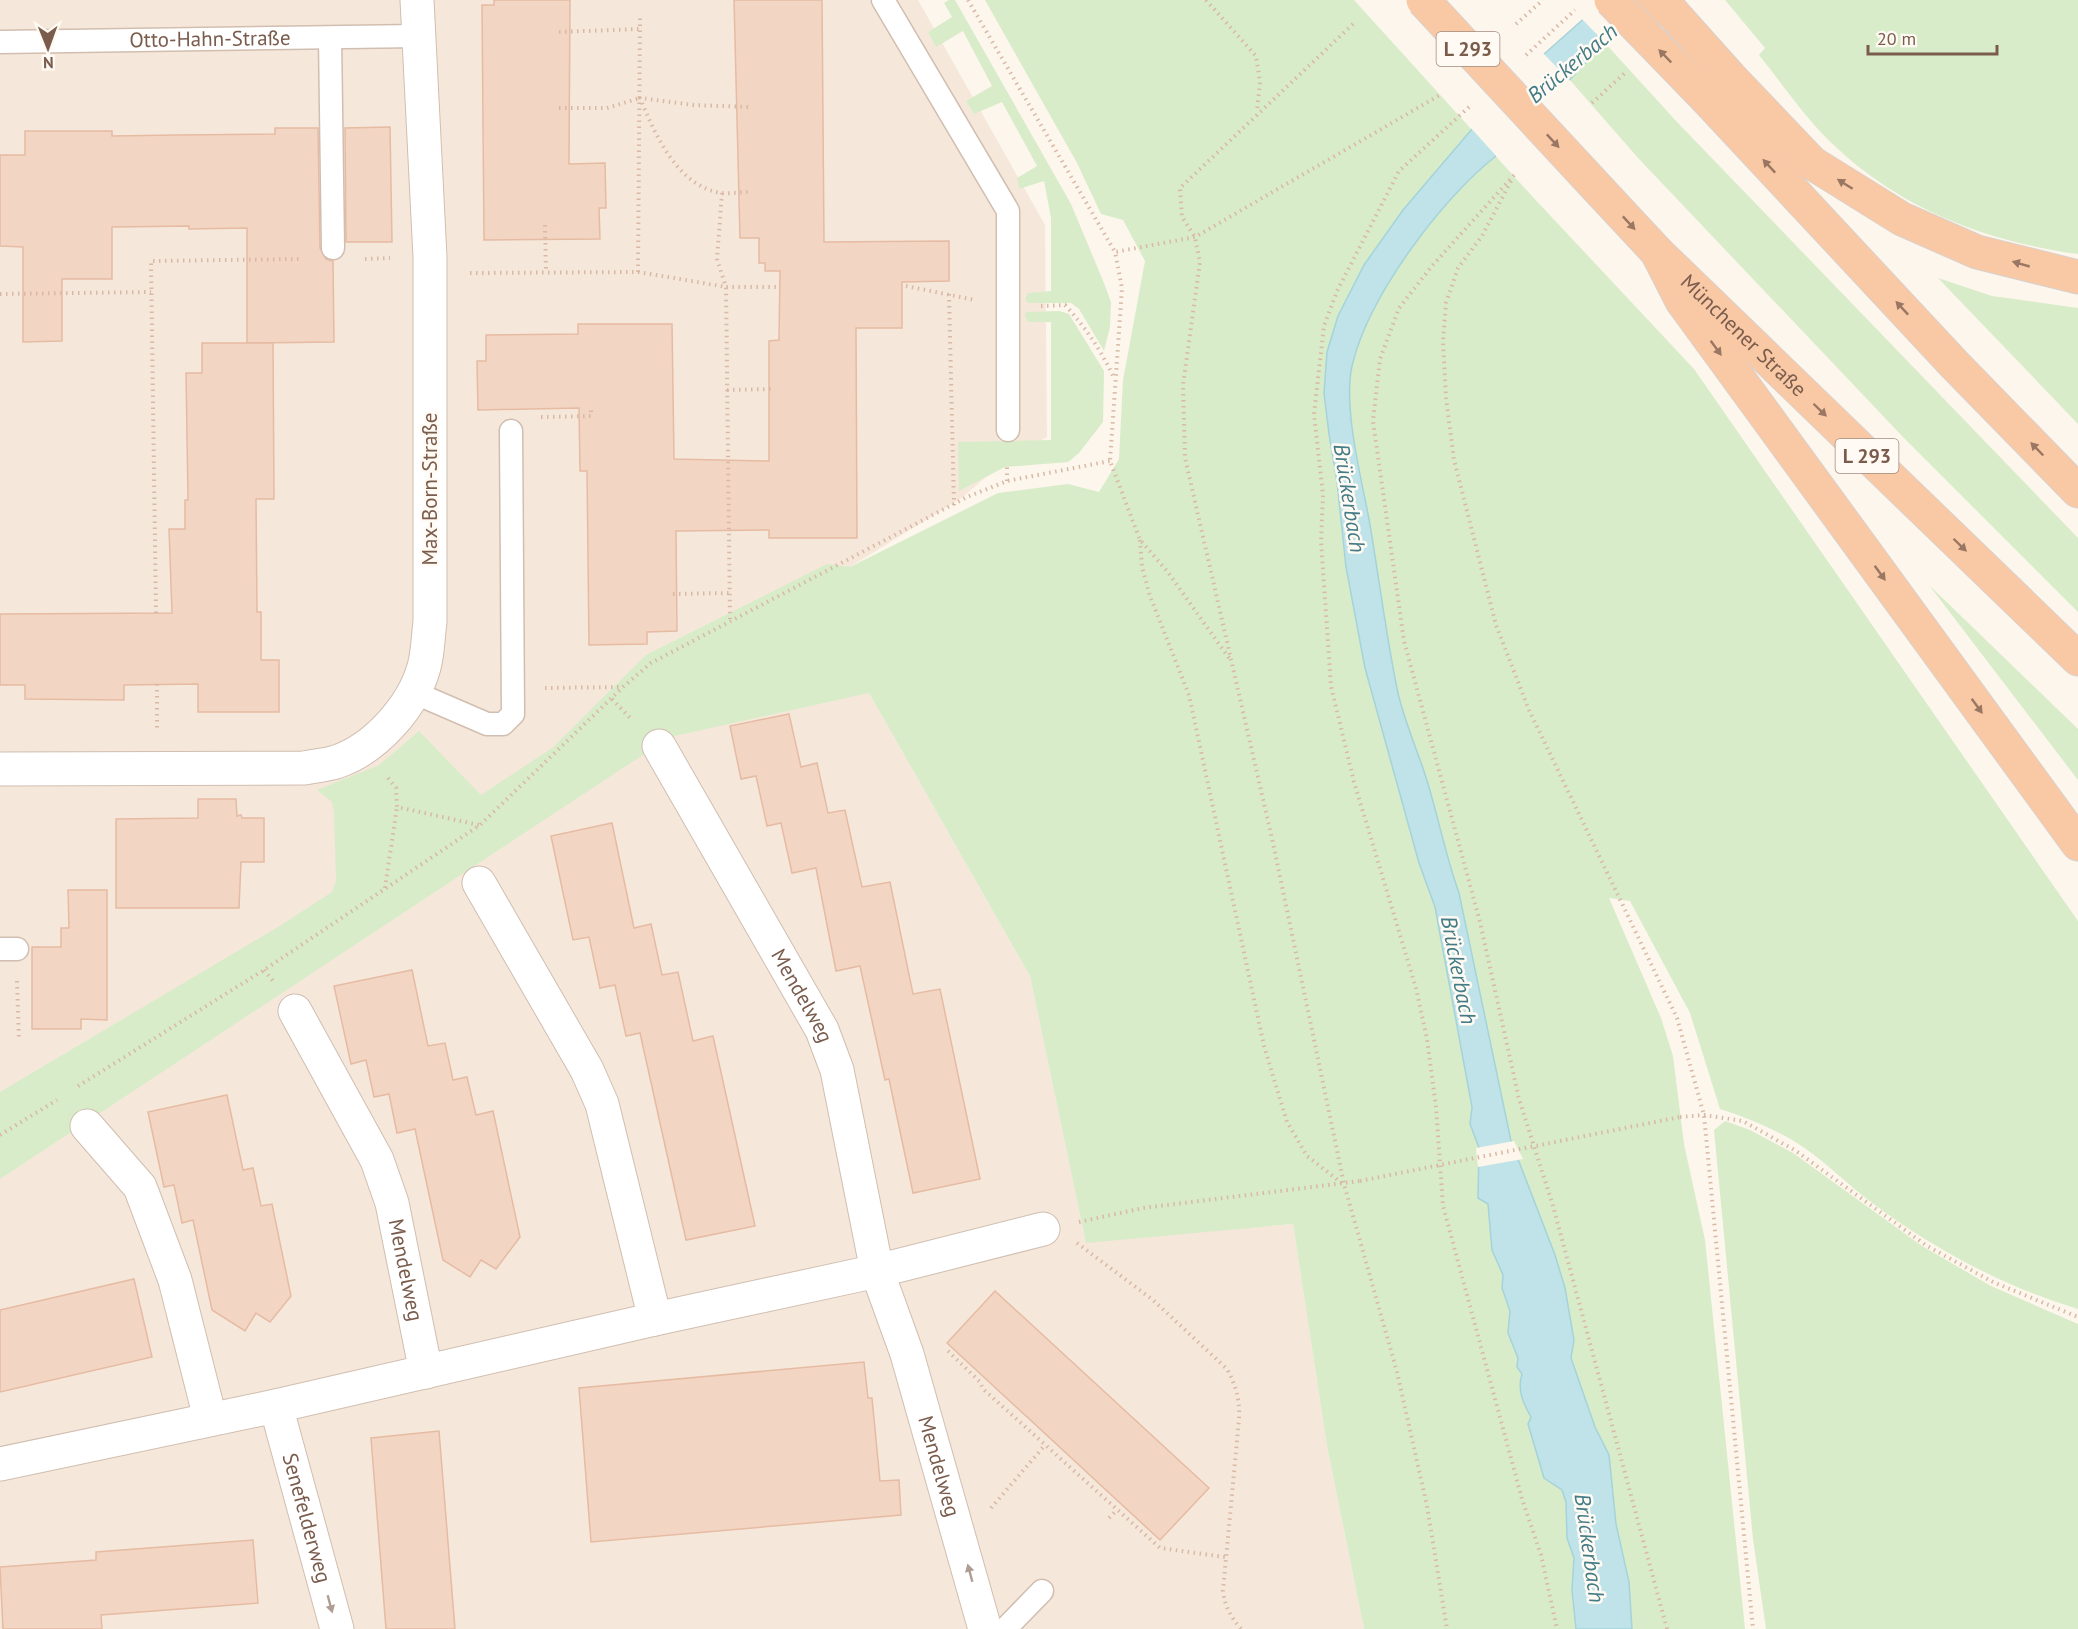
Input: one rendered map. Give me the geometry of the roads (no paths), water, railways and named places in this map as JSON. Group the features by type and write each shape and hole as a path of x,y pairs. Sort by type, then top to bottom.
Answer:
{"highway":[{"name":"Münchener Straße","path":"1423,0 1657,252 2078,659"},
{"path":"1611,0 1706,98 1954,364 2078,491"},
{"path":"1646,0 1671,11 1812,163 1902,219 1977,252 2078,277"},
{"path":"1657,252 1682,301 2078,844"}],"street":[{"name":"Max-Born-Straße","path":"0,770 158,767 304,768 336,762 366,746 391,723 413,692 424,667 430,622 430,265 417,0"},
{"name":"Mendelweg","path":"659,746 822,1030 837,1070 877,1271 907,1354 985,1629"},
{"path":"479,883 587,1070 602,1104 654,1318"},
{"name":"Mendelweg","path":"295,1011 377,1160 392,1203 426,1372"},
{"path":"87,1126 140,1187 175,1280 210,1418"},
{"path":"0,1464 210,1418 276,1406 654,1318 877,1271 1049,1228"},
{"name":"Senefelderweg","path":"276,1406 337,1629"}],"lane":[{"path":"883,0 1008,211 1008,430"},
{"name":"Otto-Hahn-Straße","path":"0,42 418,36"},
{"path":"330,38 333,248"},
{"path":"413,692 487,724 503,724 513,714 511,431"},
{"path":"1005,1629 1042,1591"}],"water":[{"name":"Brückerbach","path":"1605,0 1666,0 1605,43 1430,223 1409,251 1374,310 1352,366 1350,383 1354,442 1398,693 1428,784 1459,893 1511,1141 1555,1255 1565,1288 1574,1340 1571,1358 1595,1427 1609,1455 1616,1524 1629,1582 1632,1629 1576,1629 1572,1590 1574,1558 1567,1538 1566,1502 1562,1490 1544,1478 1528,1424 1531,1417 1522,1396 1520,1386 1522,1374 1517,1367 1518,1358 1508,1333 1510,1311 1502,1288 1503,1275 1492,1250 1488,1204 1478,1198 1479,1148 1470,1124 1472,1107 1435,907 1419,863 1365,668 1346,567 1324,393 1327,352 1338,316 1364,265 1403,210 1472,129 1544,54"}]}
